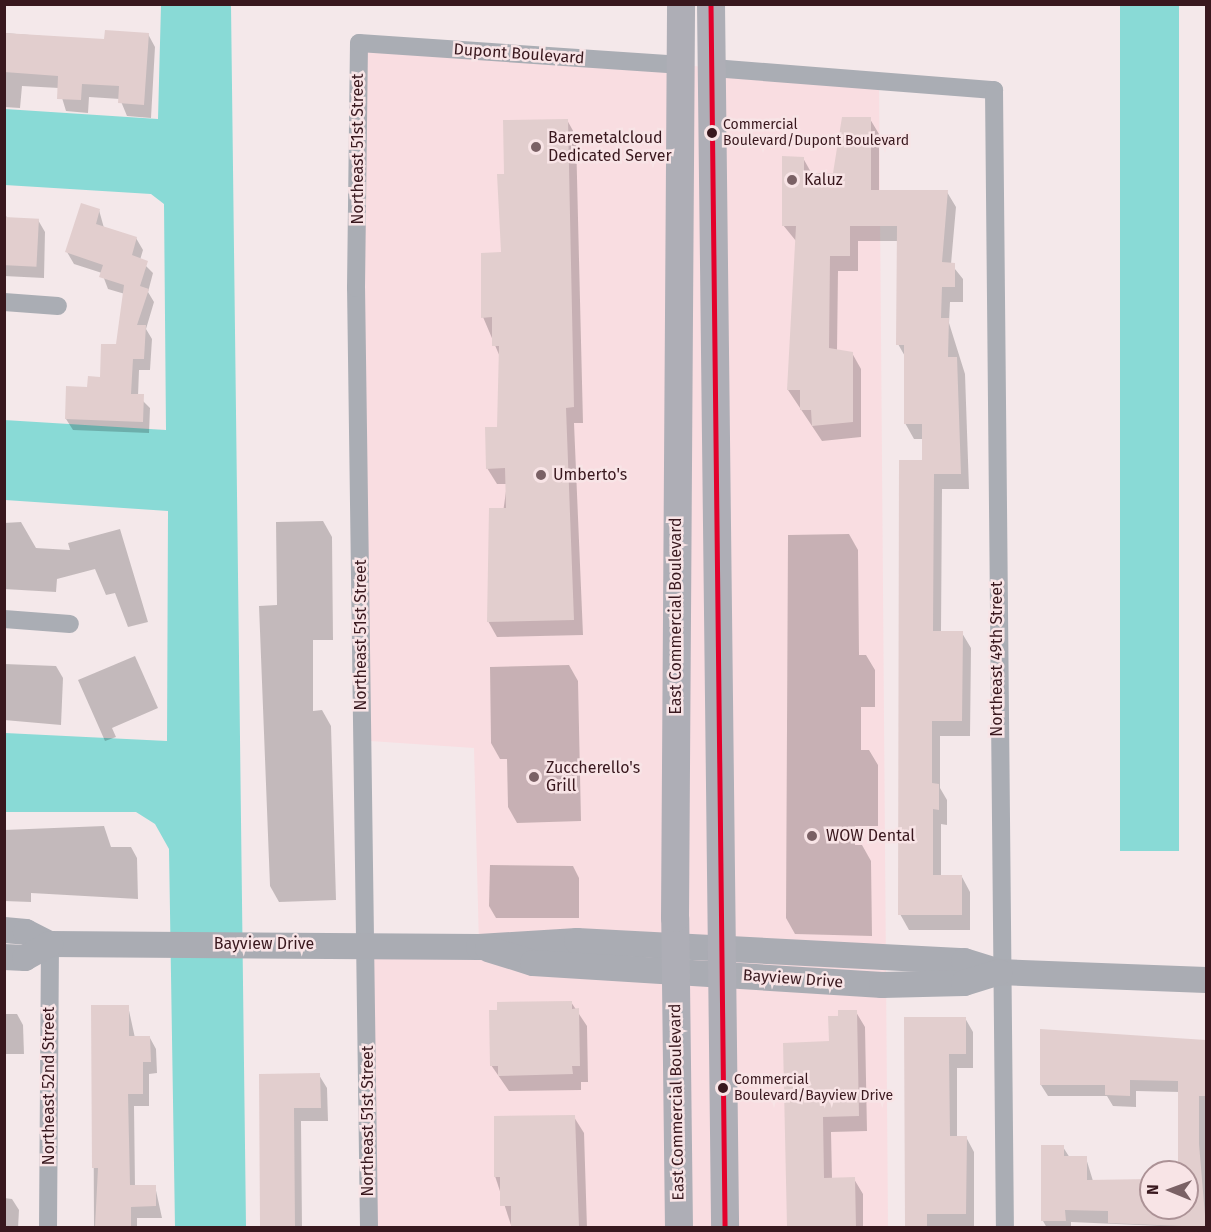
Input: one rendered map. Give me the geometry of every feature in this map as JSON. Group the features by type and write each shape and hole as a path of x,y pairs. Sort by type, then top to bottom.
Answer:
{"main road":[{"name":"East Commercial Boulevard","path":"679,1227 675,958 678,65 681,4"},
{"path":"711,4 716,127 717,511 725,1227"},
{"path":"678,65 701,89 716,127"},
{"path":"676,472 703,505 717,511"},
{"path":"676,515 703,533 718,565"}],"street":[{"name":"Dupont Boulevard","path":"359,43 678,65"},
{"name":"Northeast 51st Street","path":"359,43 356,288 369,1227"},
{"name":"Northeast 49th Street","path":"713,68 994,90 999,972 1005,1227"},
{"path":"4,302 58,306"},
{"path":"4,620 70,624"},
{"name":"Bayview Drive","path":"4,930 26,932 50,944 479,947 533,963 675,958 723,962 964,961 999,972 1206,980"},
{"name":"Bayview Drive","path":"4,957 25,958 50,944"},
{"name":"Northeast 52nd Street","path":"48,1227 50,944"}],"shaded area":[{"path":"367,43 879,79 888,1227 369,1227 371,945 479,946 474,748 370,741 361,535"}],"water":[{"path":"161,5 231,5 246,1227 175,1227 169,849 155,824 136,812 5,812 5,733 167,741 168,511 5,500 4,420 166,430 164,204 151,194 5,185 5,109 158,119"},
{"path":"1120,5 1179,5 1179,851 1120,851"}],"building":[{"path":"105,30 149,33 144,105 118,103 119,86 82,84 81,100 57,99 58,76 4,72 4,33 104,39"},
{"path":"842,117 871,117 871,190 948,190 942,262 955,263 955,287 942,287 941,318 949,318 948,357 957,357 961,474 934,474 933,631 963,631 962,721 932,721 932,783 939,784 939,810 933,809 933,875 962,875 962,915 898,915 899,460 922,460 922,424 904,424 904,345 896,345 897,226 850,226 850,256 830,256 829,348 853,352 853,422 812,426 811,410 800,410 800,390 787,390 796,226 782,226 782,156 804,157 804,173 833,173"},
{"path":"568,119 574,407 566,408 574,620 487,622 489,508 506,508 505,468 486,469 485,427 497,427 499,346 492,346 492,317 481,318 481,253 501,252 497,174 504,174 503,120"},
{"path":"81,203 100,209 96,224 137,237 132,255 148,261 140,286 149,289 137,325 146,325 144,359 133,359 131,394 144,394 143,422 65,419 66,386 87,387 88,376 100,377 101,344 116,344 124,285 99,277 103,265 65,252"},
{"path":"4,217 39,219 36,267 4,265"},
{"path":"572,1001 572,1009 579,1008 580,1066 572,1066 573,1074 498,1076 498,1066 490,1066 489,1010 497,1010 497,1002"},
{"path":"91,1005 129,1005 129,1036 150,1036 151,1062 143,1062 143,1094 128,1094 130,1185 156,1185 156,1206 131,1207 131,1227 95,1227 98,1168 92,1168"},
{"path":"838,1010 857,1010 859,1116 823,1117 824,1178 855,1177 856,1227 787,1227 783,1043 829,1041 828,1016 838,1016"},
{"path":"904,1017 966,1017 966,1054 949,1054 950,1136 967,1136 966,1214 927,1214 927,1227 905,1227"},
{"path":"1040,1029 1206,1040 1206,1096 1199,1096 1199,1144 1206,1227 1108,1223 1108,1211 1065,1210 1066,1221 1041,1221 1041,1145 1064,1145 1064,1156 1087,1156 1087,1180 1139,1179 1139,1220 1199,1220 1199,1160 1178,1160 1178,1081 1130,1080 1130,1096 1105,1095 1105,1085 1040,1085"},
{"path":"320,1073 321,1108 294,1108 295,1227 260,1227 259,1074"},
{"path":"575,1115 579,1227 511,1227 511,1206 500,1206 500,1177 494,1177 494,1116"}],"transit line":[{"path":"711,4 725,1228"}],"place":[{"name":"Commercial Boulevard/Dupont Boulevard","path":"712,133"},
{"name":"Baremetalcloud Dedicated Server","path":"536,147"},
{"name":"Kaluz","path":"792,180"},
{"name":"Umberto's","path":"541,475"},
{"name":"Zuccherello's Grill","path":"534,777"},
{"name":"WOW Dental","path":"812,836"},
{"name":"Commercial Boulevard/Bayview Drive","path":"723,1088"}]}
